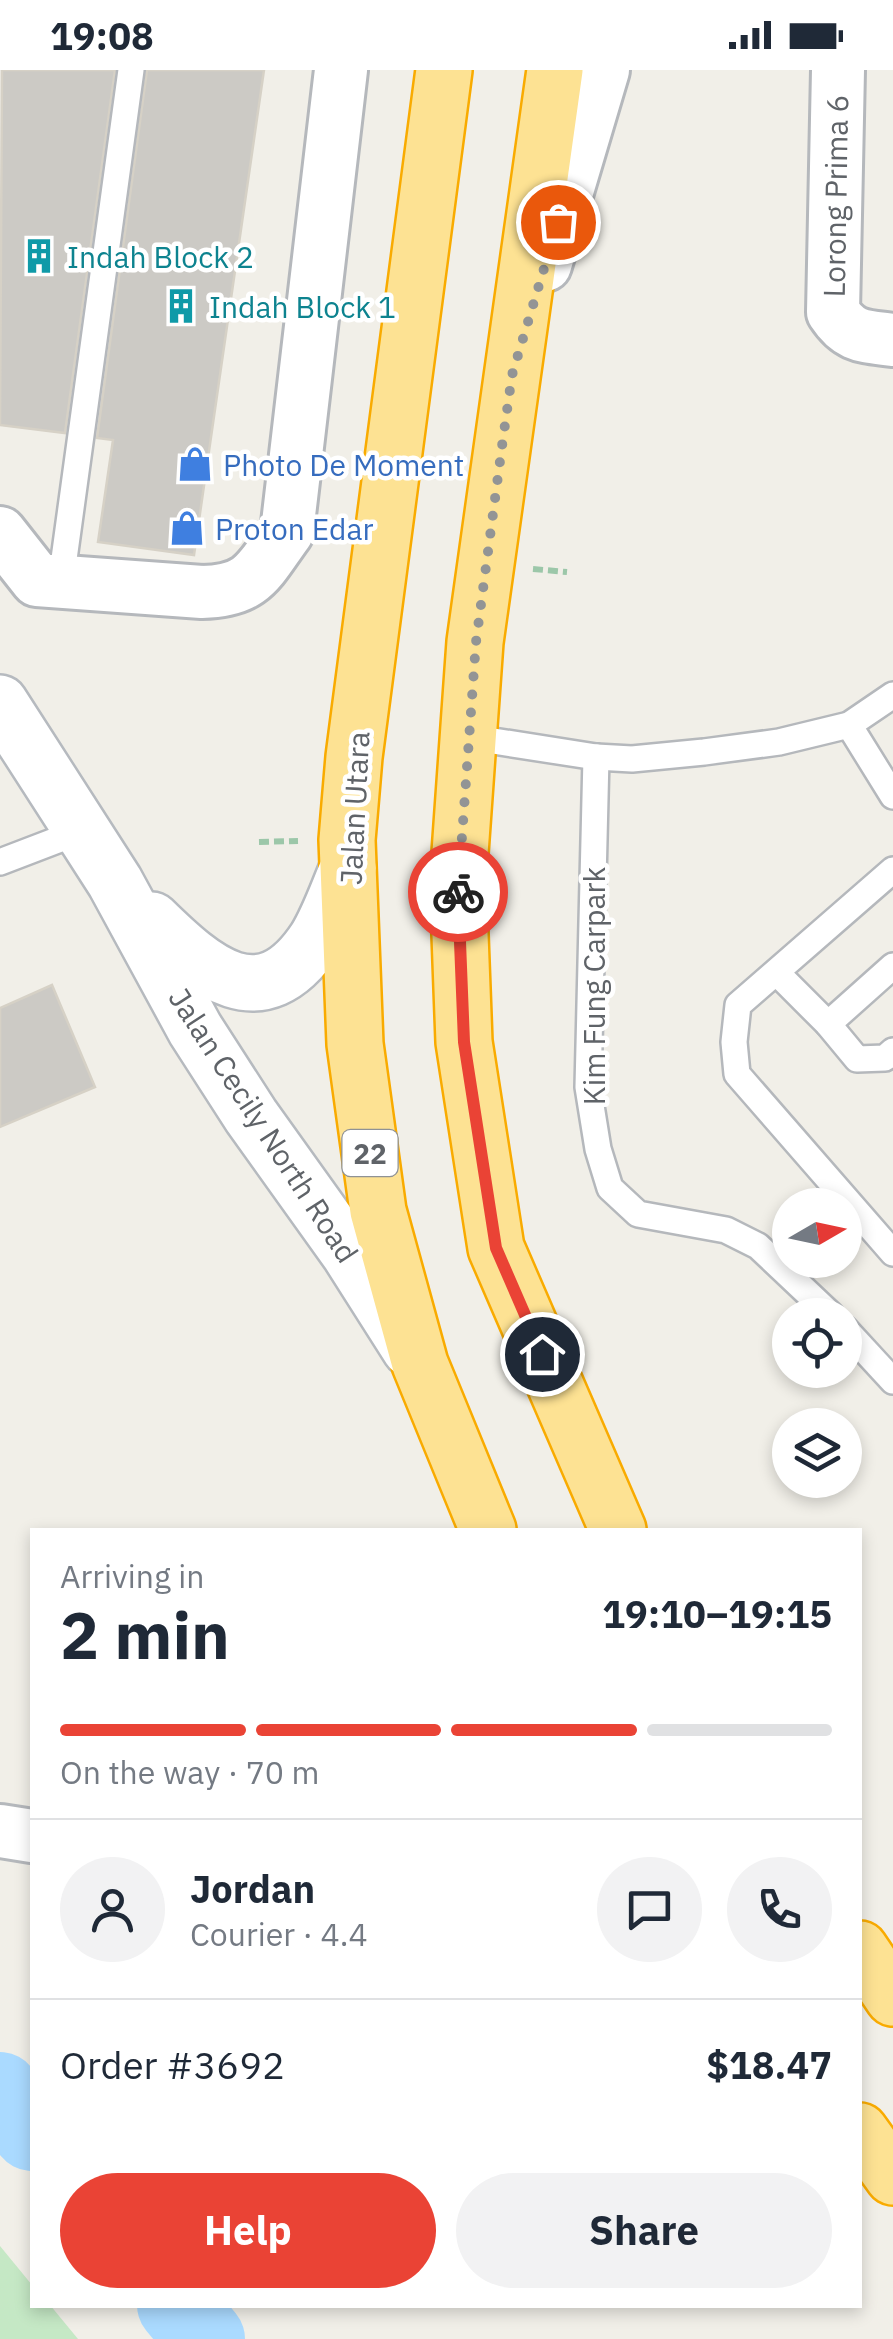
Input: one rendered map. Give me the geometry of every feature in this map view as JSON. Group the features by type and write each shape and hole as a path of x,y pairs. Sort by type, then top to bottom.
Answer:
{"highway":[{"name":"Jalan Utara","path":"444,70 354,757 348,868 354,1044 378,1211 420,1364 487,1528"},
{"path":"555,70 486,554 468,737 458,881 464,1042 496,1248 617,1528"},
{"path":"862,2135 893,2177"}],"main road":[{"name":"Jalan Cecily North Road","path":"0,703 115,882 196,1028 420,1364"},
{"name":"Jalan Cecily North Road","path":"115,882 194,959 215,974 242,984 268,982 294,967 317,938 348,868"}],"street":[{"path":"0,533 49,580 222,592 250,582 287,532 341,70"},
{"path":"512,375 602,70"},
{"name":"Lorong Prima 6","path":"838,70 833,312 844,328 860,336 893,340"},
{"path":"0,1830 30,1836"}],"lane":[{"path":"49,580 131,70"},
{"path":"468,737 596,757 632,759 704,752 779,742 849,725 893,695"},
{"path":"849,725 893,796"},
{"name":"Kim Fung Carpark","path":"596,757 588,1087 598,1149 610,1188 638,1214 726,1230 758,1246 812,1298"},
{"path":"0,862 82,831"},
{"path":"893,870 738,1005 734,1042 738,1074 893,1253"},
{"path":"828,1024 893,966"},
{"path":"777,973 857,1059 886,1058 893,1050"},
{"path":"862,1347 893,1381"}],"green space":[{"path":"0,2246 30,2283 30,2308 52,2308 78,2339 0,2339"}],"building":[{"name":"Indah Block 2","path":"2,70 115,70 65,433 0,425"},
{"name":"Indah Block 1","path":"147,70 264,70 194,555 98,542 113,440 97,438"},
{"path":"52,985 95,1087 0,1127 0,1008"}],"waterway":[{"path":"0,2092 30,2129"},
{"path":"179,2308 205,2339"}],"way so far":[{"path":"458,892 476,642 512,375 558,222"}],"place":[{"name":"Indah Block 2","path":"39,256"},
{"name":"Indah Block 1","path":"181,306"},
{"name":"Photo De Moment","path":"195,464"},
{"name":"Proton Edar","path":"187,528"}],"route":[{"path":"458,892 464,1042 496,1248 542,1354"}]}
